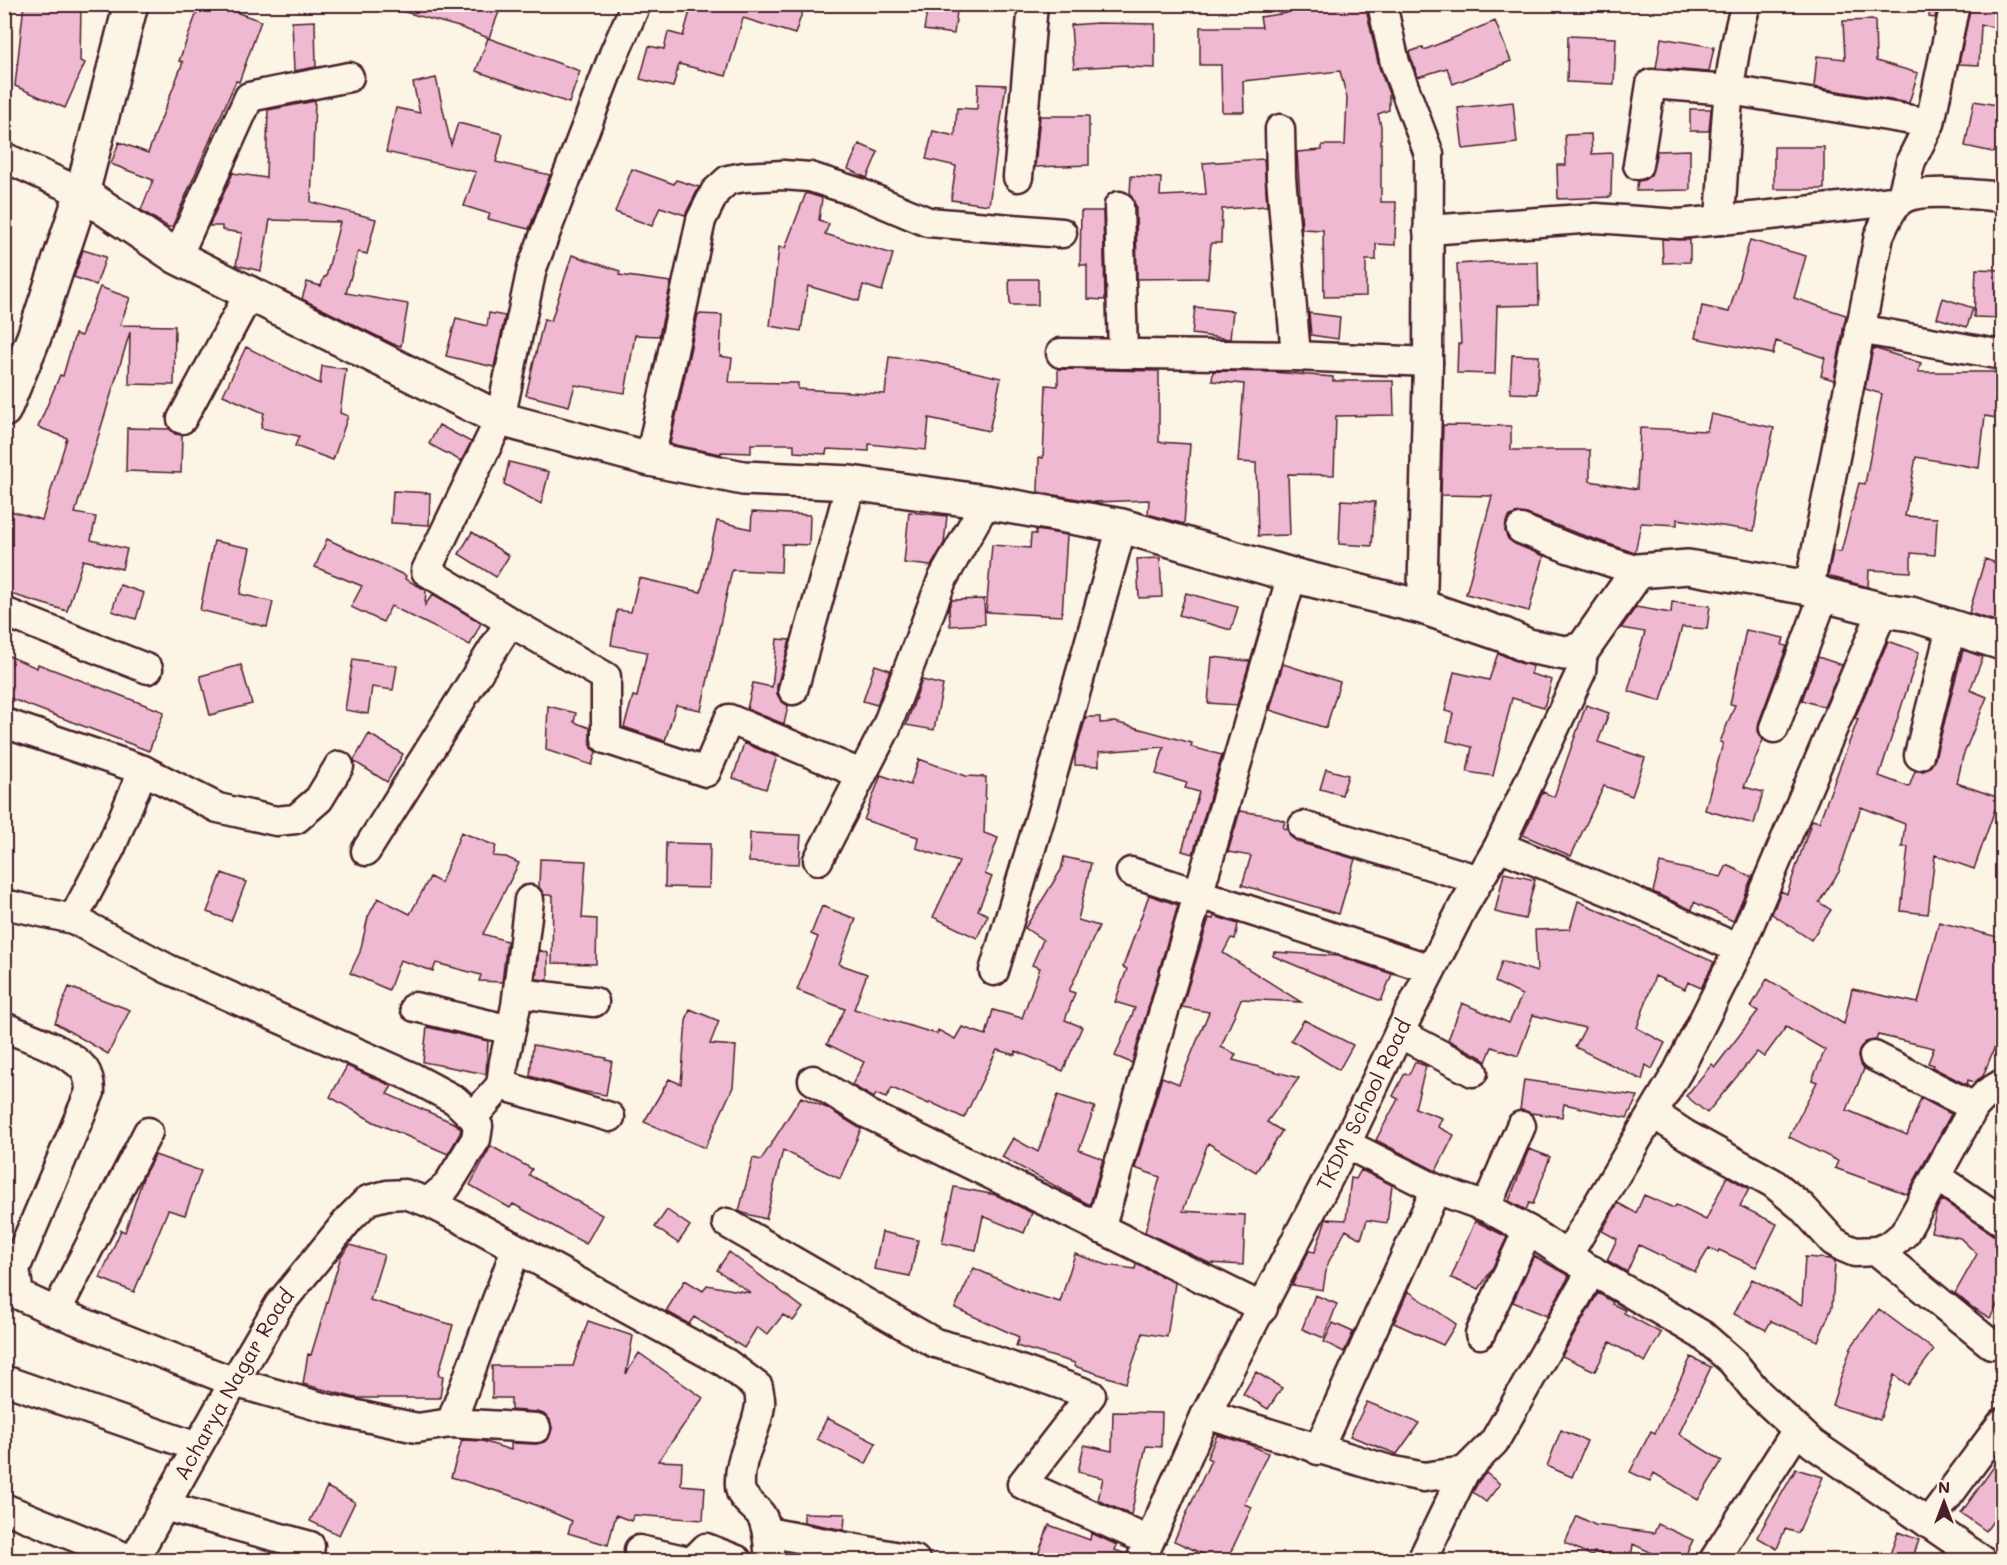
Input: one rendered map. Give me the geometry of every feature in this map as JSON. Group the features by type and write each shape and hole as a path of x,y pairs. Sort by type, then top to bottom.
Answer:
{"street":[{"path":"4,410 34,337 82,193 131,4"},
{"path":"636,4 614,54 532,268 500,418 426,571 606,678 606,739 706,772 729,719 861,774"},
{"path":"1018,177 1033,4"},
{"path":"1382,4 1395,63 1429,154 1428,362 1422,607"},
{"path":"1720,220 1730,90 1738,31 1746,4"},
{"path":"1774,728 1816,592 1859,329 1878,236 1901,200 1911,161 1930,123 1955,4"},
{"path":"177,257 249,97 349,77"},
{"path":"1638,165 1651,84 1730,90 1930,123"},
{"path":"1280,129 1281,177 1296,356"},
{"path":"4,157 82,193 177,257 500,418 650,459 743,478 851,483 986,502 1122,526 1292,575 1422,607 1504,635 1528,646 1565,653 1583,649 1638,571"},
{"path":"650,459 701,220 715,192 728,180 783,175 810,177 857,192 928,222 1062,233"},
{"path":"1428,230 1596,218 1679,224 1901,200 1921,194 1952,193 2002,197"},
{"path":"1119,206 1123,354"},
{"path":"182,419 250,292"},
{"path":"1859,329 2002,355"},
{"path":"1061,353 1296,356 1428,362"},
{"path":"794,690 851,483"},
{"path":"818,860 886,728 942,580 986,502"},
{"path":"994,971 1043,808 1122,526"},
{"path":"1521,530 1638,571 1688,567 1816,592 1883,610 1911,614 2002,643"},
{"path":"1100,1229 1292,575"},
{"path":"1567,1256 1678,1071 1739,949 1883,610"},
{"path":"4,612 148,669"},
{"path":"366,851 510,622"},
{"path":"1919,755 1951,628"},
{"name":"TKDM School Road","path":"1145,1550 1206,1414 1263,1308 1346,1144 1431,969 1499,846 1581,672 1583,649"},
{"path":"4,723 143,770 218,808 276,821 296,819 319,799 339,766"},
{"path":"73,919 111,847 143,770"},
{"path":"1303,826 1479,880"},
{"path":"1499,846 1633,901 1739,949"},
{"path":"1131,872 1431,969"},
{"path":"473,1117 501,1085 518,993 529,900"},
{"path":"4,904 73,919 168,969 412,1077 455,1100 473,1117 478,1126 476,1139 447,1186 428,1202"},
{"path":"518,993 594,1002"},
{"path":"415,1008 511,1030"},
{"path":"4,1027 39,1041 73,1059 90,1080 90,1092 86,1103 15,1269 19,1295 56,1312 234,1382 329,1409 417,1428 451,1423 536,1428"},
{"path":"1399,1033 1473,1072"},
{"path":"1874,1056 1974,1107"},
{"path":"813,1080 868,1114 1263,1308"},
{"path":"1653,1114 1703,1145 1773,1183 1803,1207 1833,1241 1854,1252 1877,1251 1891,1245 1904,1234 1974,1107 1987,1093 2002,1084"},
{"path":"501,1085 610,1117"},
{"path":"1486,1207 1521,1126"},
{"path":"56,1312 148,1132"},
{"path":"1346,1144 1436,1189 1486,1207 1702,1335 1732,1361 1758,1393 1813,1444 1982,1560"},
{"path":"1936,1176 2002,1221"},
{"path":"1318,1450 1436,1189"},
{"name":"Acharya Nagar Road","path":"133,1560 279,1305 350,1218 368,1200 387,1195 405,1194 428,1202 516,1248 726,1364 758,1387 760,1405 752,1437 741,1461 740,1489 746,1500 760,1515 767,1532"},
{"path":"727,1223 935,1343 972,1353 1090,1395 1023,1484 1145,1550"},
{"path":"1480,1334 1528,1230"},
{"path":"451,1423 516,1248"},
{"path":"1877,1251 1991,1344"},
{"path":"1422,1560 1465,1471 1494,1442 1592,1270"},
{"path":"4,1380 197,1447"},
{"path":"1206,1414 1389,1470 1424,1477 1465,1471"},
{"path":"1928,1523 2002,1422"},
{"path":"1714,1560 1797,1430"},
{"path":"164,1506 310,1546 307,1560"},
{"path":"4,1508 133,1560"},
{"path":"770,1560 767,1532 915,1560"},
{"path":"694,1560 706,1548 737,1560"},
{"path":"639,1550 684,1560"}],"building":[{"path":"24,4 81,4 80,61 85,63 65,108 15,86"},
{"path":"200,4 213,4 261,21 239,82 236,81 172,227 168,227 141,210 153,180 111,164 119,142 148,153 183,62 179,61"},
{"path":"402,4 502,4 489,38 401,11"},
{"path":"692,4 805,4 795,34 743,18 726,76 679,64 673,87 640,79 649,46 664,49 668,32 683,36"},
{"path":"928,4 958,4 954,34 924,30"},
{"path":"1286,4 1365,4 1379,67 1389,94 1389,110 1378,114 1381,126 1381,202 1396,202 1395,245 1376,244 1376,260 1366,260 1366,296 1324,297 1323,230 1302,229 1297,152 1322,150 1322,145 1345,145 1347,98 1340,71 1243,81 1244,112 1222,112 1221,65 1200,65 1200,27 1262,27 1260,17 1287,13"},
{"path":"1930,4 1938,4 1935,18 1929,17"},
{"path":"1971,4 2002,4 2002,28 1981,25 1979,65 1959,64"},
{"path":"1875,20 1876,61 1918,73 1909,103 1814,87 1817,56 1845,59 1843,21"},
{"path":"315,21 316,67 294,71 292,22"},
{"path":"1495,21 1511,61 1453,84 1447,68 1418,77 1409,52 1423,47 1424,50"},
{"path":"1155,24 1155,68 1127,67 1127,65 1074,68 1071,25"},
{"path":"1568,36 1616,38 1614,84 1567,82"},
{"path":"488,38 580,71 569,103 476,71"},
{"path":"1661,38 1714,47 1709,72 1656,68"},
{"path":"436,78 451,145 458,123 503,134 496,162 550,175 529,229 488,219 490,214 464,206 476,172 386,152 396,108 420,113 413,83"},
{"path":"978,84 1006,85 989,205 951,200 956,166 926,159 933,131 955,136 957,108 977,109"},
{"path":"315,101 311,202 376,219 367,254 358,252 346,293 408,304 401,346 302,299 307,282 321,286 326,277 340,222 270,220 261,271 236,265 242,233 222,230 222,226 209,226 233,173 266,178 268,110"},
{"path":"1974,101 2002,106 2002,154 1965,146"},
{"path":"1513,102 1517,143 1463,149 1458,108"},
{"path":"1690,109 1711,109 1709,131 1690,131"},
{"path":"1040,116 1089,116 1089,165 1035,167"},
{"path":"1591,134 1592,154 1612,153 1611,197 1558,199 1557,165 1566,165 1565,135"},
{"path":"859,144 878,152 867,178 848,169"},
{"path":"1774,147 1824,147 1824,189 1774,189"},
{"path":"1690,150 1690,190 1636,191 1638,181 1651,175 1657,151"},
{"path":"1264,159 1267,206 1222,209 1221,243 1211,243 1208,278 1137,279 1136,206 1130,195 1131,176 1161,178 1160,196 1206,194 1203,163"},
{"path":"632,169 674,184 676,180 699,187 685,215 660,207 652,226 615,212"},
{"path":"806,193 822,198 819,220 829,224 825,234 893,254 882,291 863,285 859,301 808,286 801,331 770,326 779,247 785,248"},
{"path":"1081,211 1103,211 1105,300 1087,299 1087,265 1080,265"},
{"path":"1662,239 1690,240 1690,262 1663,263"},
{"path":"1750,240 1806,256 1794,298 1846,315 1834,380 1821,376 1825,358 1776,341 1773,354 1695,338 1702,306 1729,312"},
{"path":"83,250 106,257 96,285 74,277"},
{"path":"572,255 620,271 619,275 671,282 659,336 635,335 625,393 575,385 569,406 526,395 544,319 551,321"},
{"path":"1538,262 1539,305 1497,306 1495,374 1457,373 1458,344 1461,344 1457,264"},
{"path":"1976,269 2002,270 2002,318 1974,317"},
{"path":"1009,279 1038,279 1038,305 1010,305"},
{"path":"100,287 130,298 120,325 175,326 174,385 129,384 130,332 75,513 96,517 91,540 127,549 122,569 83,560 67,611 4,592 4,509 42,520 67,438 38,427 60,375 63,376 75,334 81,336"},
{"path":"1943,298 1973,308 1967,327 1937,318"},
{"path":"1195,307 1233,311 1230,339 1192,334"},
{"path":"489,313 505,316 494,367 446,356 456,318 487,326"},
{"path":"1309,313 1340,317 1338,339 1311,335"},
{"path":"698,314 722,315 720,356 732,358 729,382 798,383 798,389 885,394 889,357 927,361 1001,378 989,431 929,418 926,450 869,444 869,451 827,449 826,454 794,452 794,444 751,444 751,453 721,452 721,454 670,444"},
{"path":"246,347 320,384 322,366 346,369 340,413 348,416 333,460 295,446 299,436 261,428 264,413 223,395"},
{"path":"1873,348 1921,363 1918,372 2002,372 2002,419 1985,416 1979,468 1916,457 1905,516 1937,518 1935,555 1911,553 1911,572 1869,570 1868,587 1828,576 1833,551 1841,552 1859,483 1865,484 1882,394 1865,389"},
{"path":"1512,355 1539,356 1537,394 1510,393"},
{"path":"1058,369 1159,371 1159,442 1190,444 1184,524 1148,514 1149,500 1095,502 1038,492 1039,457 1043,458 1046,385 1058,386"},
{"path":"1213,371 1272,372 1333,377 1333,381 1393,381 1394,415 1336,416 1334,475 1288,474 1290,535 1258,536 1256,463 1238,462 1244,384 1212,381"},
{"path":"1711,414 1774,428 1754,531 1677,519 1677,525 1641,523 1635,553 1527,514 1518,513 1510,516 1506,522 1505,531 1508,539 1544,556 1529,611 1466,594 1492,496 1441,495 1443,425 1511,426 1511,450 1590,450 1590,481 1637,489 1640,428 1707,431"},
{"path":"439,425 471,442 461,461 429,444"},
{"path":"127,428 170,429 175,434 182,435 181,473 126,471"},
{"path":"509,462 549,472 541,504 504,484"},
{"path":"393,491 430,493 429,525 391,523"},
{"path":"1341,500 1375,502 1372,546 1339,544"},
{"path":"752,512 810,515 809,545 782,544 781,572 732,570 701,710 676,705 665,741 624,727 633,696 637,697 647,652 611,645 617,610 631,612 639,578 701,592 717,521 751,529"},
{"path":"909,512 947,516 944,543 931,566 904,563"},
{"path":"1036,530 1067,535 1062,616 986,612 992,545 1030,548 1031,534 1036,534"},
{"path":"472,532 509,556 496,577 459,554"},
{"path":"327,539 406,576 405,579 426,590 425,605 433,594 481,623 470,645 391,606 383,622 351,607 362,586 315,567"},
{"path":"214,541 250,548 240,594 273,602 267,627 200,610"},
{"path":"1160,558 1162,597 1139,598 1137,559"},
{"path":"1985,559 2002,565 2002,623 1969,613"},
{"path":"120,585 144,593 136,619 112,611"},
{"path":"1186,593 1238,607 1231,630 1179,615"},
{"path":"984,599 985,624 950,626 949,607 952,600"},
{"path":"1672,602 1710,606 1707,629 1682,627 1661,701 1628,691 1645,632 1621,628 1636,607 1671,613"},
{"path":"1746,630 1784,638 1782,645 1787,646 1759,722 1758,731 1763,740 1744,787 1763,792 1754,824 1705,810 1723,743 1720,742 1735,705 1730,704"},
{"path":"777,639 790,640 777,686 777,694 788,706 784,724 747,709 753,683 772,687"},
{"path":"1888,641 1919,652 1879,776 1909,787 1915,771 1924,771 1931,766 1935,759 1963,650 1983,657 1970,690 1987,697 1963,756 1957,783 1999,798 1974,869 1935,855 1928,914 1901,911 1908,847 1902,847 1905,824 1861,807 1839,872 1819,902 1831,910 1811,940 1772,914 1781,891 1787,894 1812,820 1819,822 1858,719 1855,718"},
{"path":"1498,653 1533,666 1531,674 1552,680 1544,707 1512,698 1493,776 1467,772 1472,747 1447,741 1453,713 1445,711 1454,672 1489,680"},
{"path":"4,654 37,668 38,664 164,712 149,751 4,696"},
{"path":"1212,657 1250,661 1237,705 1208,703"},
{"path":"1818,657 1842,665 1824,707 1802,700"},
{"path":"353,659 397,666 393,690 372,687 368,714 345,710"},
{"path":"1283,664 1340,682 1326,728 1270,710"},
{"path":"241,665 252,704 210,715 200,676"},
{"path":"875,665 890,670 877,705 863,701"},
{"path":"922,680 943,685 934,730 906,725"},
{"path":"1586,705 1609,713 1598,742 1645,758 1632,796 1604,786 1571,856 1523,835 1543,792 1554,797"},
{"path":"548,706 576,713 574,722 590,728 592,748 596,752 592,765 546,750"},
{"path":"1086,717 1100,717 1100,723 1115,722 1192,743 1191,747 1222,755 1193,854 1182,851 1199,792 1185,788 1187,783 1156,774 1164,747 1099,752 1099,766 1075,765 1075,755"},
{"path":"369,734 403,754 387,782 354,760"},
{"path":"744,743 777,757 766,789 733,778"},
{"path":"919,759 966,776 986,777 984,833 998,838 985,874 992,877 978,910 988,915 977,938 933,917 959,862 916,848 918,837 864,820 881,775 910,785"},
{"path":"1326,769 1348,775 1342,795 1320,789"},
{"path":"1240,811 1285,821 1283,828 1287,829 1291,837 1298,842 1355,859 1339,914 1242,885 1251,856 1228,852"},
{"path":"461,832 496,846 493,856 506,857 519,863 483,934 507,941 502,982 479,981 481,975 436,963 433,971 400,960 389,990 350,973 360,952 368,917 378,898 410,914 430,877 441,883"},
{"path":"750,833 801,835 799,864 749,862"},
{"path":"666,843 710,844 709,888 665,887"},
{"path":"1064,857 1091,863 1078,920 1099,926 1069,991 1075,993 1065,1020 1082,1027 1063,1071 1016,1051 1015,1055 997,1050 964,1118 892,1088 886,1098 876,1094 874,1098 852,1085 864,1062 827,1044 845,1009 797,990 818,937 811,934 822,906 856,919 839,964 867,974 854,1009 937,1034 938,1030 955,1039 962,1027 986,1035 993,1010 1022,1018 1040,968 1032,965 1043,940 1025,928 1061,870"},
{"path":"540,859 586,861 582,918 597,919 596,964 552,963 553,895 544,895 539,887"},
{"path":"1660,863 1721,877 1727,865 1752,877 1733,921 1694,902 1692,910 1653,892"},
{"path":"222,873 246,882 231,921 207,912"},
{"path":"1504,873 1535,880 1525,919 1495,912"},
{"path":"1149,895 1178,905 1132,1063 1115,1056 1135,1008 1115,1002 1127,969 1123,967"},
{"path":"1578,901 1714,962 1701,988 1688,982 1685,989 1655,976 1637,1028 1665,1043 1652,1069 1646,1065 1642,1080 1575,1047 1585,1028 1533,1015 1518,1056 1492,1047 1486,1062 1481,1057 1448,1040 1462,1003 1509,1023 1522,995 1495,982 1502,961 1537,972 1535,930 1570,929"},
{"path":"1214,916 1238,924 1235,939 1231,938 1223,953 1301,1002 1241,999 1221,1047 1236,1054 1233,1060 1299,1078 1267,1122 1282,1131 1256,1172 1208,1143 1183,1211 1245,1215 1243,1265 1209,1263 1145,1232 1160,1177 1135,1168 1162,1077 1179,1084 1209,1012 1182,1007 1209,918 1213,919"},
{"path":"1939,922 2002,938 2002,1029 1983,1076 1974,1082 1968,1080 1967,1085 1928,1063 1934,1048 1878,1035 1876,1040 1866,1042 1860,1048 1858,1057 1864,1069 1847,1110 1907,1135 1921,1098 1951,1114 1907,1194 1835,1168 1838,1161 1789,1137 1817,1082 1812,1080 1825,1050 1786,1027 1764,1057 1757,1052 1707,1113 1686,1096 1712,1064 1715,1067 1758,1011 1751,1007 1767,979 1844,1024 1852,989 1918,1003"},
{"path":"539,950 548,953 548,980 536,979"},
{"path":"1274,952 1338,956 1392,974 1381,1001 1273,956"},
{"path":"69,987 130,1010 108,1054 55,1023"},
{"path":"690,1009 719,1021 710,1044 736,1046 733,1087 705,1148 644,1122 669,1079 681,1084 686,1021"},
{"path":"1304,1020 1353,1045 1339,1070 1291,1040"},
{"path":"427,1027 488,1041 486,1074 423,1062"},
{"path":"533,1045 612,1061 606,1095 580,1091 530,1076"},
{"path":"1415,1062 1426,1066 1415,1108 1442,1118 1438,1127 1454,1135 1436,1171 1376,1140 1398,1099 1393,1096 1405,1073 1409,1075"},
{"path":"347,1066 392,1086 387,1094 456,1124 461,1129 460,1133 448,1154 374,1122 330,1097"},
{"path":"1524,1080 1638,1096 1627,1118 1564,1104 1562,1117 1531,1113 1520,1110"},
{"path":"1058,1095 1095,1107 1079,1150 1103,1159 1090,1205 1002,1157 1013,1138 1038,1152"},
{"path":"801,1097 827,1108 861,1129 840,1179 783,1150 766,1219 739,1211 753,1158 761,1160"},
{"path":"491,1146 532,1169 529,1175 602,1215 586,1244 513,1204 510,1208 470,1185"},
{"path":"1529,1149 1550,1157 1533,1204 1529,1203 1526,1210 1509,1201"},
{"path":"155,1155 201,1171 185,1215 168,1210 134,1292 100,1278 121,1230 125,1232 144,1175"},
{"path":"1361,1170 1392,1185 1387,1223 1367,1220 1361,1239 1346,1230 1327,1265 1323,1290 1292,1285 1309,1251 1315,1252 1326,1219 1346,1220 1351,1178 1356,1179"},
{"path":"1727,1176 1749,1189 1740,1206 1777,1224 1756,1267 1719,1250 1718,1252 1709,1248 1695,1272 1639,1245 1627,1272 1607,1260 1617,1239 1602,1231 1618,1203 1636,1213 1644,1195 1674,1208 1676,1205 1706,1220"},
{"path":"954,1187 996,1195 1032,1213 1024,1233 983,1216 976,1250 942,1243"},
{"path":"1942,1200 1993,1235 2002,1237 2002,1296 1990,1318 1955,1293 1977,1254 1960,1238 1931,1232 1937,1208"},
{"path":"667,1210 690,1226 678,1243 655,1227"},
{"path":"1475,1221 1507,1237 1491,1271 1479,1289 1451,1278"},
{"path":"882,1232 918,1240 910,1276 874,1269"},
{"path":"350,1245 384,1255 370,1300 453,1325 438,1375 443,1376 440,1398 356,1398 303,1384 308,1354 311,1355 341,1256"},
{"path":"729,1252 803,1308 793,1321 783,1315 767,1335 757,1327 744,1348 694,1317 689,1324 666,1311 685,1280 703,1291 707,1285 751,1293 717,1270"},
{"path":"1075,1254 1107,1265 1135,1269 1136,1264 1175,1283 1167,1337 1143,1333 1126,1383 1074,1366 1075,1363 1016,1346 1019,1337 955,1308 974,1268 1029,1293 1060,1302"},
{"path":"1534,1256 1569,1276 1547,1316 1513,1302"},
{"path":"1805,1257 1831,1259 1835,1262 1832,1307 1818,1341 1771,1321 1766,1330 1734,1314 1752,1279 1802,1305"},
{"path":"1408,1291 1456,1324 1443,1345 1394,1323"},
{"path":"1598,1293 1613,1302 1612,1304 1625,1310 1624,1313 1661,1333 1645,1362 1610,1342 1595,1371 1562,1356"},
{"path":"1315,1295 1337,1304 1324,1338 1302,1329"},
{"path":"1879,1309 1934,1350 1908,1385 1894,1375 1880,1420 1832,1405 1851,1347"},
{"path":"588,1321 633,1336 626,1374 639,1353 703,1398 658,1461 682,1462 681,1485 705,1487 703,1520 634,1515 631,1521 616,1515 608,1545 568,1533 572,1521 519,1498 451,1477 462,1440 482,1441 511,1450 511,1443 536,1444 549,1438 552,1428 546,1415 511,1410 511,1398 492,1398 492,1366 573,1366"},
{"path":"1333,1323 1353,1332 1344,1352 1324,1342"},
{"path":"1691,1357 1711,1367 1679,1434 1722,1461 1698,1500 1654,1473 1650,1481 1630,1472 1651,1431 1655,1433"},
{"path":"1256,1372 1282,1388 1268,1409 1243,1394"},
{"path":"1367,1402 1419,1423 1397,1454 1350,1436"},
{"path":"1113,1412 1162,1413 1161,1447 1146,1446 1131,1515 1098,1500 1103,1478 1078,1472 1084,1445 1112,1451"},
{"path":"827,1418 876,1443 866,1464 817,1439"},
{"path":"1561,1430 1587,1441 1572,1477 1547,1466"},
{"path":"1217,1435 1248,1444 1268,1453 1244,1504 1252,1507 1227,1560 1216,1560 1174,1541 1211,1460 1207,1458"},
{"path":"2002,1455 2002,1508 1986,1531 1961,1513"},
{"path":"1796,1469 1823,1477 1798,1533 1785,1529 1777,1549 1757,1537"},
{"path":"1486,1473 1500,1484 1486,1502 1473,1492"},
{"path":"327,1487 355,1502 339,1535 310,1521"},
{"path":"804,1513 845,1514 844,1530 804,1522"},
{"path":"1577,1516 1595,1525 1654,1533 1658,1524 1693,1540 1683,1560 1667,1560 1633,1544 1631,1558 1594,1552 1592,1556 1565,1543"},
{"path":"1049,1525 1090,1540 1091,1533 1117,1545 1115,1550 1126,1554 1125,1560 1036,1560"},
{"path":"1898,1532 1919,1540 1912,1560 1888,1560"}]}
